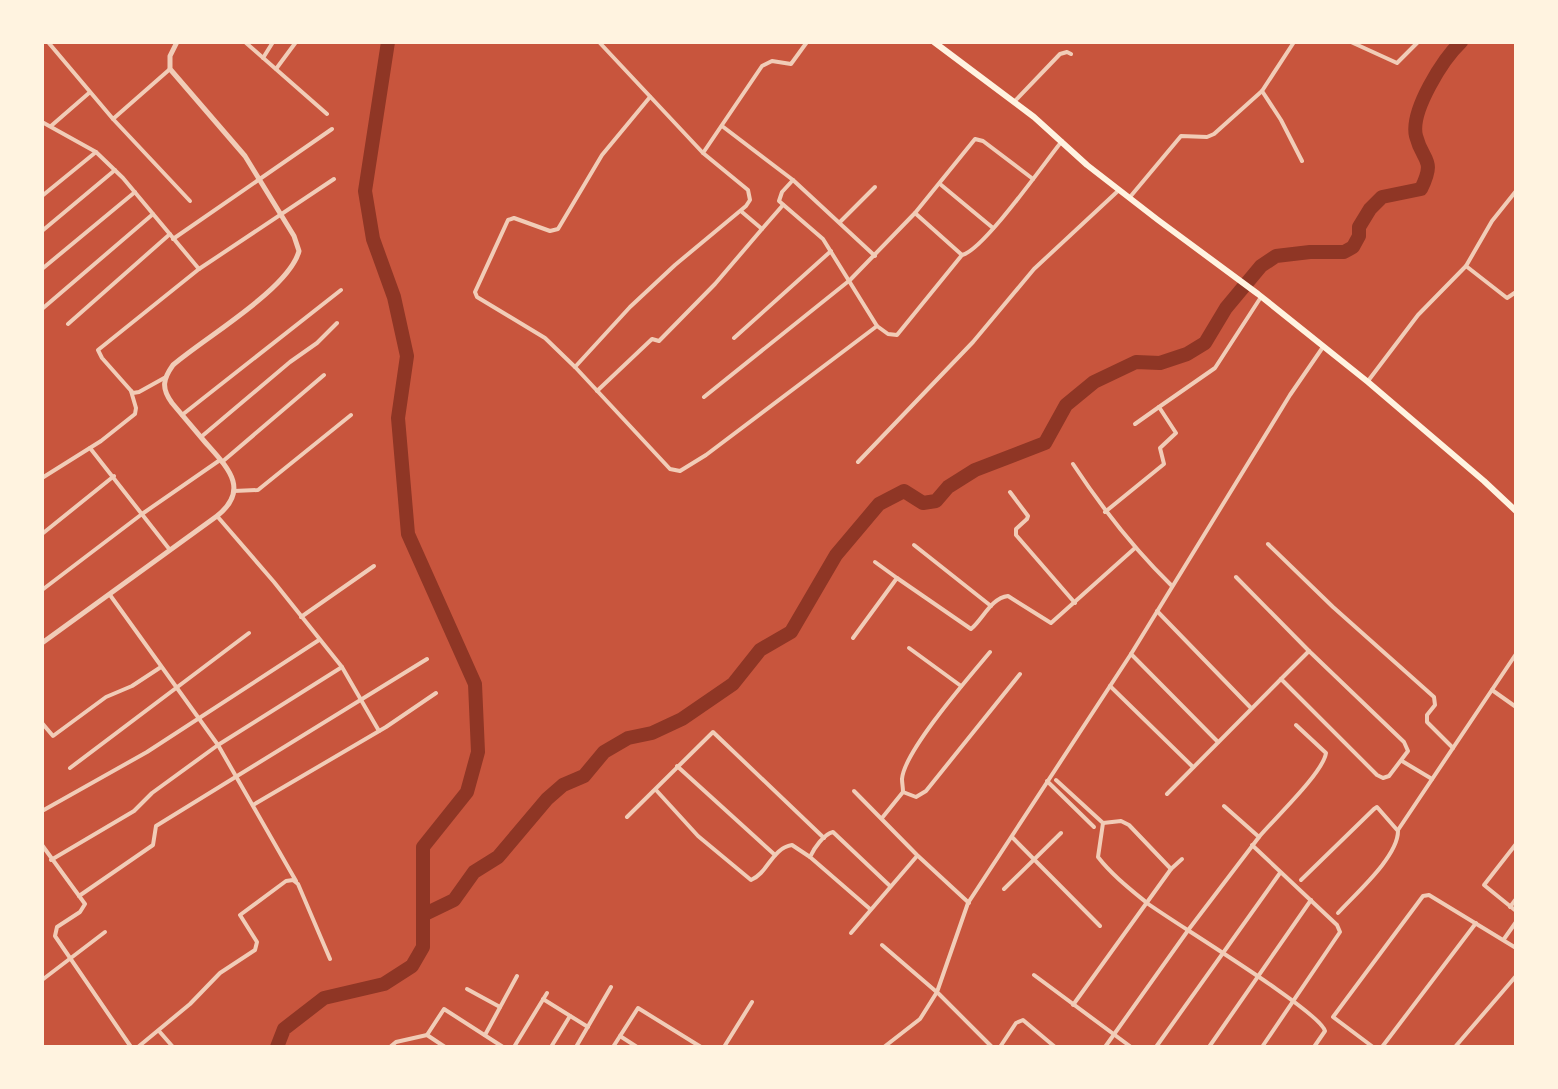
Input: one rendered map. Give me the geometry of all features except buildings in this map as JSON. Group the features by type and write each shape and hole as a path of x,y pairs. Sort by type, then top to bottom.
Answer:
{"main road":[{"path":"934,42 1368,382 1516,511"}],"street":[{"path":"42,643 230,504 234,491 232,476 166,395 166,377 173,365 243,312 291,268 299,251 294,236 245,156 170,69 170,56 177,42"},
{"path":"245,42 327,114"},
{"path":"263,58 273,42"},
{"path":"276,69 296,42"},
{"path":"575,367 630,307 750,200 748,190 703,153 599,42"},
{"path":"703,153 762,66 772,61 791,64 807,42"},
{"path":"1130,197 1181,136 1207,137 1214,134 1262,91 1294,42"},
{"path":"1351,42 1397,63 1418,42"},
{"path":"51,43 89,93 190,201"},
{"path":"1014,102 1060,54 1071,54"},
{"path":"113,119 170,69"},
{"path":"1262,91 1302,161"},
{"path":"51,126 89,93"},
{"path":"650,97 602,155 558,229 550,231 514,218 508,220 475,292 477,297 545,338 670,469 680,471 799,387 877,326"},
{"path":"42,122 96,152 135,192 199,269"},
{"path":"722,126 793,180 875,256"},
{"path":"68,324 172,237 332,129"},
{"path":"704,397 850,280 915,213 975,139 983,141 1033,179"},
{"path":"793,180 780,197 783,205 812,228 831,251 877,326 888,334 897,335 962,255 971,253 993,228 1062,141"},
{"path":"42,196 96,152"},
{"path":"42,231 115,170"},
{"path":"42,478 90,448 135,414 131,391 98,350 199,269 334,179"},
{"path":"940,184 993,228"},
{"path":"840,222 875,187"},
{"path":"858,462 973,342 1034,269 1119,189"},
{"path":"1368,382 1418,315 1466,266 1492,221 1516,191"},
{"path":"42,269 135,192"},
{"path":"597,391 652,339 659,341 715,284 783,205"},
{"path":"741,211 762,229"},
{"path":"915,213 962,255"},
{"path":"42,309 153,214"},
{"path":"734,338 831,251"},
{"path":"1466,266 1507,298 1516,292"},
{"path":"182,415 341,290"},
{"path":"1135,424 1215,368 1260,295"},
{"path":"201,437 317,343 337,323"},
{"path":"884,1047 920,1019 937,992 969,903 1131,654 1323,347"},
{"path":"42,590 142,514 221,461 324,375"},
{"path":"131,391 139,392 166,377"},
{"path":"1105,512 1164,464 1160,448 1176,431 1159,407"},
{"path":"234,491 258,490 351,415"},
{"path":"90,448 170,550"},
{"path":"1073,464 1105,512 1172,586"},
{"path":"42,534 114,476"},
{"path":"1010,492 1028,516 1016,529 1016,535 1075,603"},
{"path":"217,516 342,667 379,731"},
{"path":"1268,544 1434,697 1435,705 1427,715 1427,722 1453,748"},
{"path":"914,545 991,606"},
{"path":"875,562 971,629 999,598 1008,596 1049,623 1135,548"},
{"path":"301,617 374,566"},
{"path":"1236,577 1404,742 1408,751 1402,761 1389,776 1383,778 1377,775 1281,679"},
{"path":"853,638 897,578"},
{"path":"110,595 218,745 296,881 330,959"},
{"path":"1157,611 1251,708"},
{"path":"70,768 249,633"},
{"path":"42,811 147,752 319,640"},
{"path":"909,648 961,686"},
{"path":"1167,794 1309,651"},
{"path":"882,818 903,792 902,778 906,765 961,686 990,652"},
{"path":"1131,654 1218,742"},
{"path":"1338,913 1383,864 1398,837 1398,830 1516,654"},
{"path":"79,896 153,845 156,826 427,659"},
{"path":"42,723 53,736 106,697 132,686 161,667"},
{"path":"51,860 134,811 152,793 218,745 342,667"},
{"path":"903,792 916,797 926,791 1020,674"},
{"path":"1110,686 1193,767"},
{"path":"1492,690 1516,707"},
{"path":"253,805 379,731 436,693"},
{"path":"1105,1047 1252,845 1320,768 1326,757 1325,750 1296,725"},
{"path":"627,817 709,735 716,733 824,838"},
{"path":"1402,761 1432,779"},
{"path":"677,766 775,855"},
{"path":"1056,780 1103,823 1121,821 1129,825 1171,869"},
{"path":"1047,781 1094,827"},
{"path":"656,790 698,836 751,880 757,878 784,847 792,845 870,909"},
{"path":"854,791 969,903"},
{"path":"1224,806 1259,837"},
{"path":"1301,880 1377,807 1398,830"},
{"path":"1103,823 1098,857 1106,867 1148,903 1294,1001 1324,1026 1323,1035 1314,1047"},
{"path":"810,857 824,838 833,832 890,886"},
{"path":"1004,889 1061,833"},
{"path":"1011,836 1100,926"},
{"path":"1516,844 1484,885 1516,911"},
{"path":"42,845 85,904 84,909 54,932 131,1047"},
{"path":"1252,845 1340,932 1262,1047"},
{"path":"851,933 917,855"},
{"path":"1073,1005 1171,869 1182,859"},
{"path":"1156,1047 1281,872"},
{"path":"138,1047 220,973 257,948 257,942 240,916 241,912 286,881 296,881"},
{"path":"1373,1047 1333,1017 1423,896 1429,895 1516,948"},
{"path":"1510,907 1516,899"},
{"path":"1209,1047 1311,900"},
{"path":"1504,939 1516,922"},
{"path":"1382,1047 1476,923"},
{"path":"42,980 105,932"},
{"path":"882,945 937,992 992,1047"},
{"path":"1034,975 1131,1047"},
{"path":"485,1035 517,976"},
{"path":"1455,1047 1516,976"},
{"path":"576,1047 611,987"},
{"path":"467,989 500,1007"},
{"path":"514,1047 547,993"},
{"path":"543,999 588,1027"},
{"path":"724,1047 752,1002"},
{"path":"613,1047 638,1008 701,1047"},
{"path":"390,1047 396,1042 427,1035 445,1009 503,1047"},
{"path":"551,1047 570,1016"},
{"path":"1000,1047 1016,1023 1023,1020 1055,1047"},
{"path":"159,1031 173,1047"},
{"path":"427,1035 445,1047"},
{"path":"620,1036 637,1047"}],"waterway":[{"path":"277,1047 284,1029 324,998 384,984 412,966 423,947 423,847 467,792 478,752 475,684 408,534 398,418 407,356 394,297 373,239 365,191 388,42"},
{"path":"423,915 454,900 474,872 498,857 547,799 563,785 584,776 604,752 628,738 652,733 682,719 733,684 760,650 791,632 836,555 879,504 904,491 923,503 936,501 948,487 975,470 1045,443 1066,405 1094,382 1136,362 1160,363 1187,354 1205,343 1226,308 1261,266 1276,256 1344,252 1353,247 1359,236 1359,227 1382,197 1421,189 1428,166 1416,136 1418,113 1437,73 1461,42"}]}
